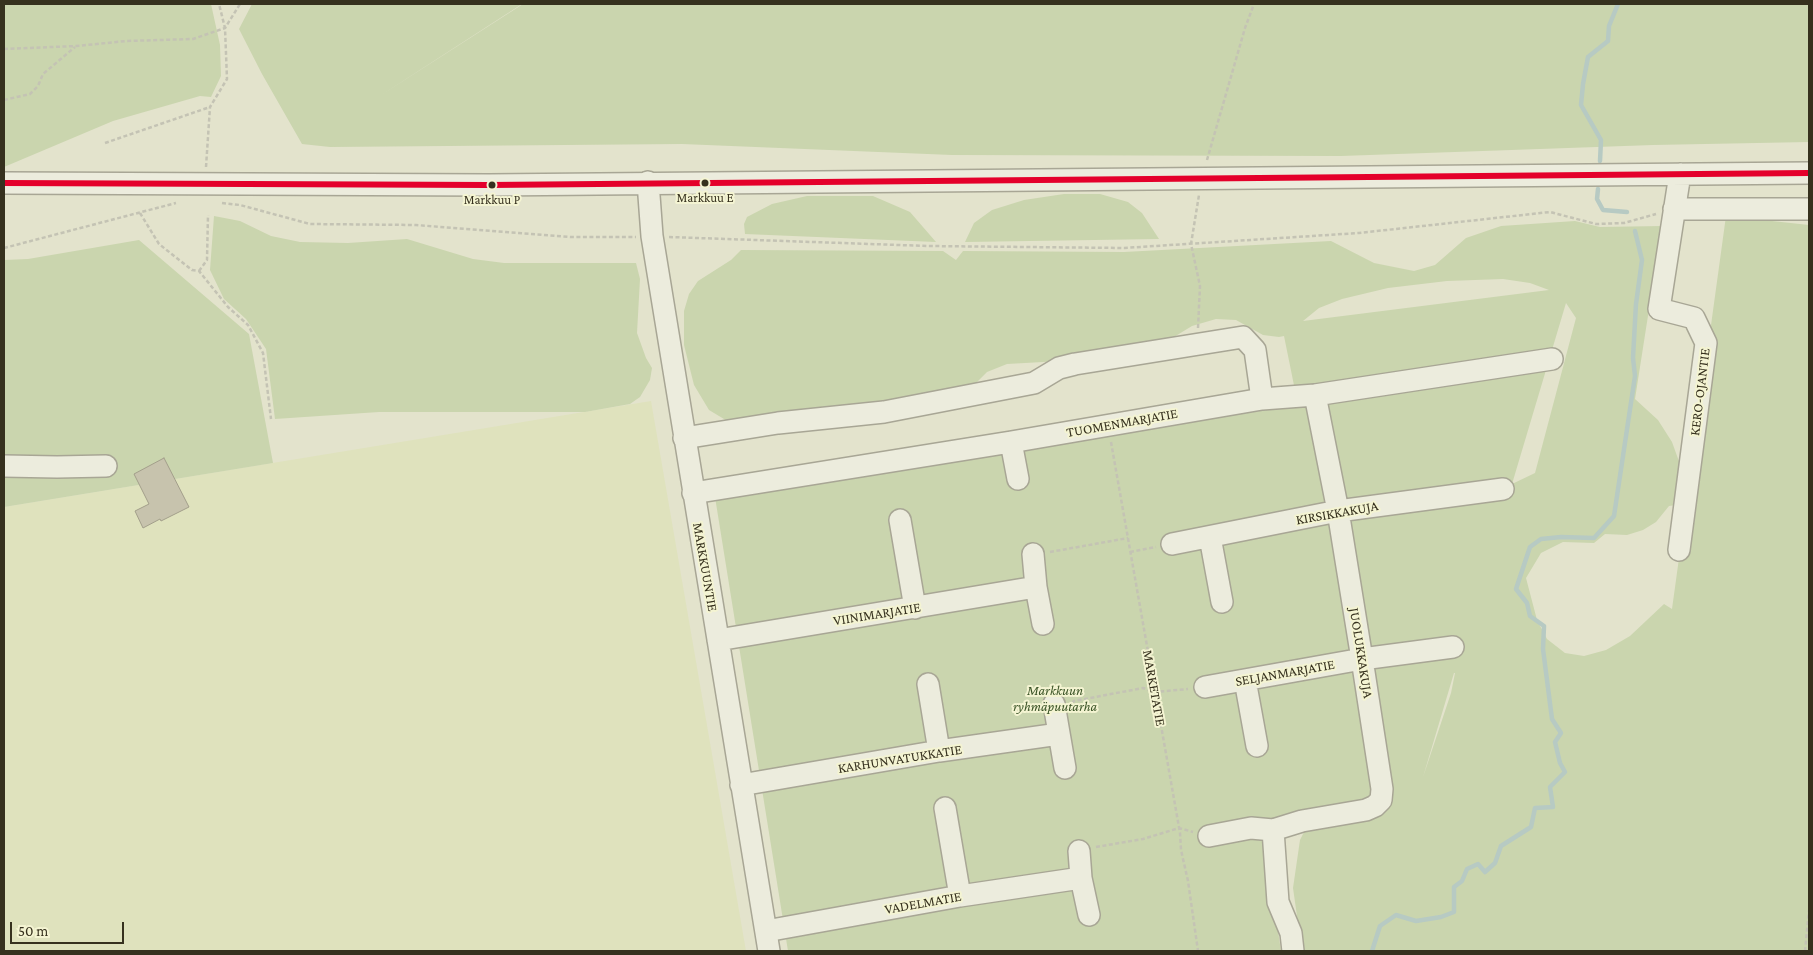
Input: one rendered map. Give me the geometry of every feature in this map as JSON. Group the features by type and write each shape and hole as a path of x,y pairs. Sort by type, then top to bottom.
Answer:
{"street":[{"path":"4,183 489,185 648,182 1809,173"},
{"name":"KERO-OJANTIE","path":"1679,550 1706,343 1694,318 1660,309 1680,174"},
{"name":"MARKKUUNTIE","path":"648,182 652,236 767,941"},
{"path":"1674,209 1809,209"},
{"path":"684,438 778,423 884,412 1034,383 1059,368 1075,364 1243,337 1255,350 1262,399"},
{"name":"TUOMENMARJATIE","path":"693,493 1011,442 1262,399 1315,395 1552,359"},
{"name":"JUOLUKKAKUJA","path":"1209,836 1251,828 1273,830 1302,821 1366,810 1375,806 1381,800 1382,789 1338,511 1315,395"},
{"path":"1011,442 1018,479"},
{"path":"4,466 106,466"},
{"name":"KIRSIKKAKUJA","path":"1172,544 1338,511 1503,489"},
{"path":"900,520 915,608"},
{"path":"1210,537 1222,602"},
{"path":"1033,554 1036,587 1043,624"},
{"name":"VIINIMARJATIE","path":"718,640 1036,587"},
{"name":"SELJANMARJATIE","path":"1205,687 1362,659 1453,647"},
{"path":"1245,680 1257,746"},
{"path":"928,684 939,752"},
{"path":"1056,719 1065,768"},
{"name":"KARHUNVATUKKATIE","path":"741,785 939,752 1056,719"},
{"path":"945,808 960,896"},
{"path":"1273,830 1278,902 1290,932 1293,951"},
{"path":"1079,851 1081,878 1089,915"},
{"name":"VADELMATIE","path":"767,941 960,896 1081,878"}],"path":[{"path":"206,171 210,107 227,79 225,28 219,4"},
{"path":"4,49 192,39 225,28 240,4"},
{"path":"1197,343 1200,286 1191,244 1202,178 1245,28 1254,4"},
{"path":"4,100 30,94 38,86 43,74 76,46"},
{"path":"105,142 210,107"},
{"path":"4,248 180,202"},
{"path":"222,203 310,224 416,224 571,237 652,236 928,246 1124,248 1359,234 1550,212 1596,224 1624,223 1674,209"},
{"path":"140,213 159,244 192,270 199,271 228,307 248,325 264,353 271,419"},
{"path":"199,271 207,260 208,215"},
{"name":"MARKETATIE","path":"1108,425 1179,828 1198,951"},
{"path":"1033,554 1128,538"},
{"path":"1130,552 1172,544"},
{"path":"1056,719 1074,701 1143,688 1155,692 1205,687"},
{"path":"1079,851 1143,838 1179,828"},
{"path":"1805,951 1809,910"}],"green space":[{"path":"4,4 211,4 220,45 221,76 211,97 200,96 113,121 4,167"},
{"path":"252,4 522,4 375,99 523,4 1809,4 1809,142 1653,145 1341,156 952,155 682,144 330,147 302,144 262,74 239,29"},
{"path":"1064,194 1100,194 1128,202 1142,213 1159,239 965,242 974,223 992,210 1024,200"},
{"path":"807,196 873,196 910,212 936,242 745,234 744,224 747,217 772,204"},
{"path":"214,216 240,221 271,236 300,242 348,243 407,239 473,259 504,263 636,263 640,279 637,333 646,358 652,368 650,380 640,397 630,404 585,412 379,412 275,419 266,349 246,319 224,299 210,270"},
{"name":"Markkuun ryhmäpuutarha","path":"1726,216 1809,225 1809,951 1302,951 1293,888 1300,840 1304,832 1372,816 1264,838 1281,951 788,951 715,497 1298,405 1284,336 1263,335 1236,320 1216,319 1192,326 1164,343 1061,361 1007,364 987,372 973,386 883,403 729,422 709,410 694,385 684,345 684,311 689,294 698,281 731,260 741,250 943,251 956,260 963,251 1124,252 1331,241 1374,263 1414,271 1435,265 1466,238 1501,226 1575,221 1600,227 1662,226 1635,399 1658,420 1672,442 1681,467 1676,505 1669,506 1656,522 1643,530 1627,535 1605,534 1594,543 1563,542 1541,553 1526,578 1537,620 1547,639 1565,653 1584,656 1606,650 1630,636 1664,604 1672,609","holes":["1503,279 1530,283 1549,290 1303,321 1319,308 1342,299 1388,288 1447,281","1566,303 1576,318 1535,473 1512,484","1454,673 1451,693 1423,777"]},
{"path":"139,240 249,334 273,463 4,507 4,260 28,259"},
{"path":"651,401 746,951 4,951 4,507"}],"building":[{"path":"164,458 189,507 143,528 135,511 149,504 134,474"}],"waterway":[{"path":"1600,161 1601,140 1581,105 1583,84 1588,57 1608,41 1609,26 1618,4"},
{"path":"1598,189 1597,199 1603,210 1627,212"},
{"path":"1372,951 1380,926 1396,915 1416,921 1441,917 1454,912 1454,887 1462,881 1467,869 1478,864 1485,872 1495,863 1501,846 1531,827 1535,808 1553,807 1550,787 1565,772 1560,763 1555,742 1561,733 1552,719 1543,649 1544,626 1530,616 1527,603 1516,589 1530,547 1541,539 1561,537 1594,538 1614,516 1635,376 1633,358 1636,304 1642,260 1635,231"}],"transit line":[{"path":"4,183 489,185 1809,173"}],"place":[{"name":"Markkuu E","path":"705,183"},
{"name":"Markkuu P","path":"492,185"}]}
